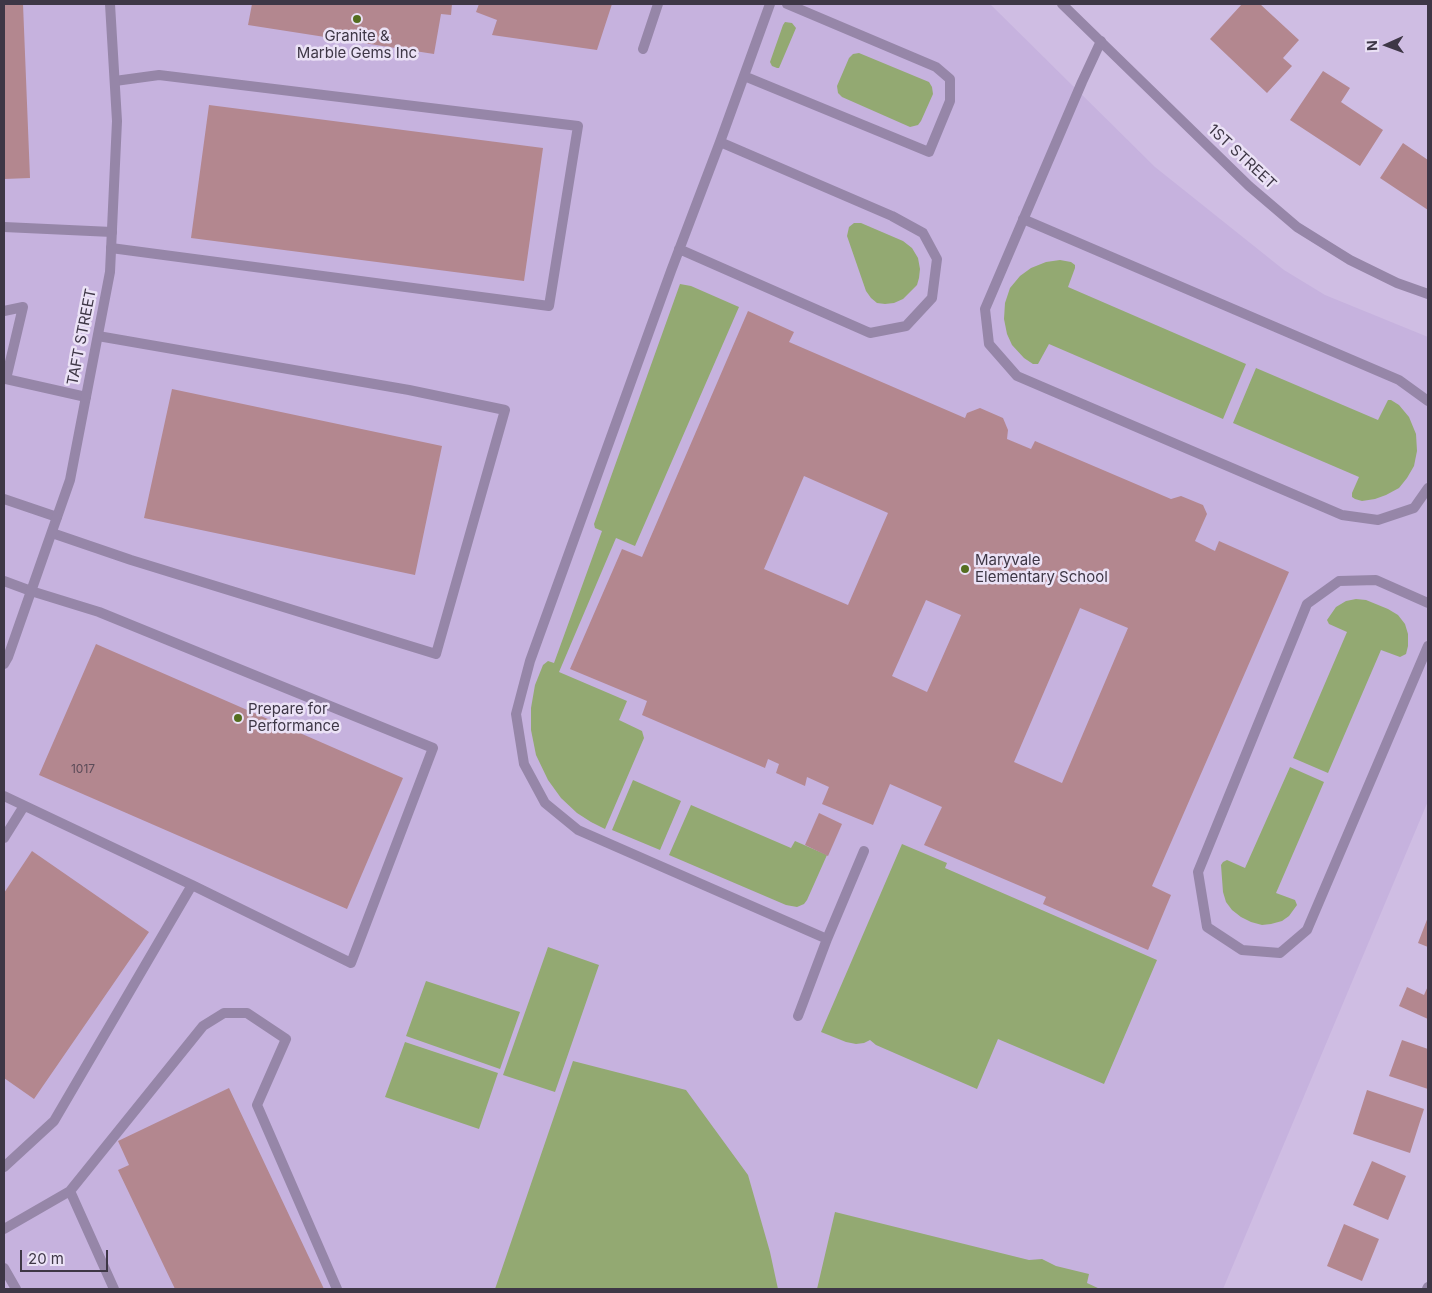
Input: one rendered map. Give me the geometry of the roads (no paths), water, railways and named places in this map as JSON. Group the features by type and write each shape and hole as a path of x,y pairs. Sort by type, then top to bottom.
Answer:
{"street":[{"name":"TAFT STREET","path":"4,664 70,480 110,272 117,121 110,4"},
{"path":"643,49 658,4"},
{"path":"770,4 679,249 530,662 516,714 524,764 546,803 578,830 827,939"},
{"path":"744,76 929,152 950,101 950,79 936,67 787,4"},
{"name":"1ST STREET","path":"1062,4 1249,186 1297,227 1350,260 1398,283 1428,294"},
{"path":"1101,42 985,309 989,344 1018,376 1342,515 1378,520 1414,508 1428,488"},
{"path":"111,248 549,306 578,126 159,75 115,80"},
{"path":"679,249 870,333 906,326 932,298 937,259 922,233 892,216 720,142"},
{"path":"1023,219 1399,380 1428,401"},
{"path":"4,227 112,232"},
{"path":"4,311 23,307 5,382 86,397"},
{"path":"52,533 131,560 436,654 505,410 409,390 98,336"},
{"path":"4,499 57,517"},
{"path":"1428,603 1376,580 1339,581 1307,604 1198,872 1207,927 1242,950 1280,953 1307,930 1428,646"},
{"path":"4,581 99,612 433,748 351,963 4,796"},
{"path":"4,838 24,806"},
{"path":"798,1016 827,939 864,851"},
{"path":"4,1167 54,1121 192,885"},
{"path":"4,1228 70,1191 203,1026 224,1014 247,1014 286,1040 257,1105 337,1289"},
{"path":"70,1191 114,1289"},
{"path":"4,1268 16,1289"}],"place":[{"name":"Granite & Marble Gems Inc","path":"357,19"},
{"name":"Maryvale Elementary School","path":"965,569"},
{"name":"Prepare for Performance","path":"238,718"}]}
